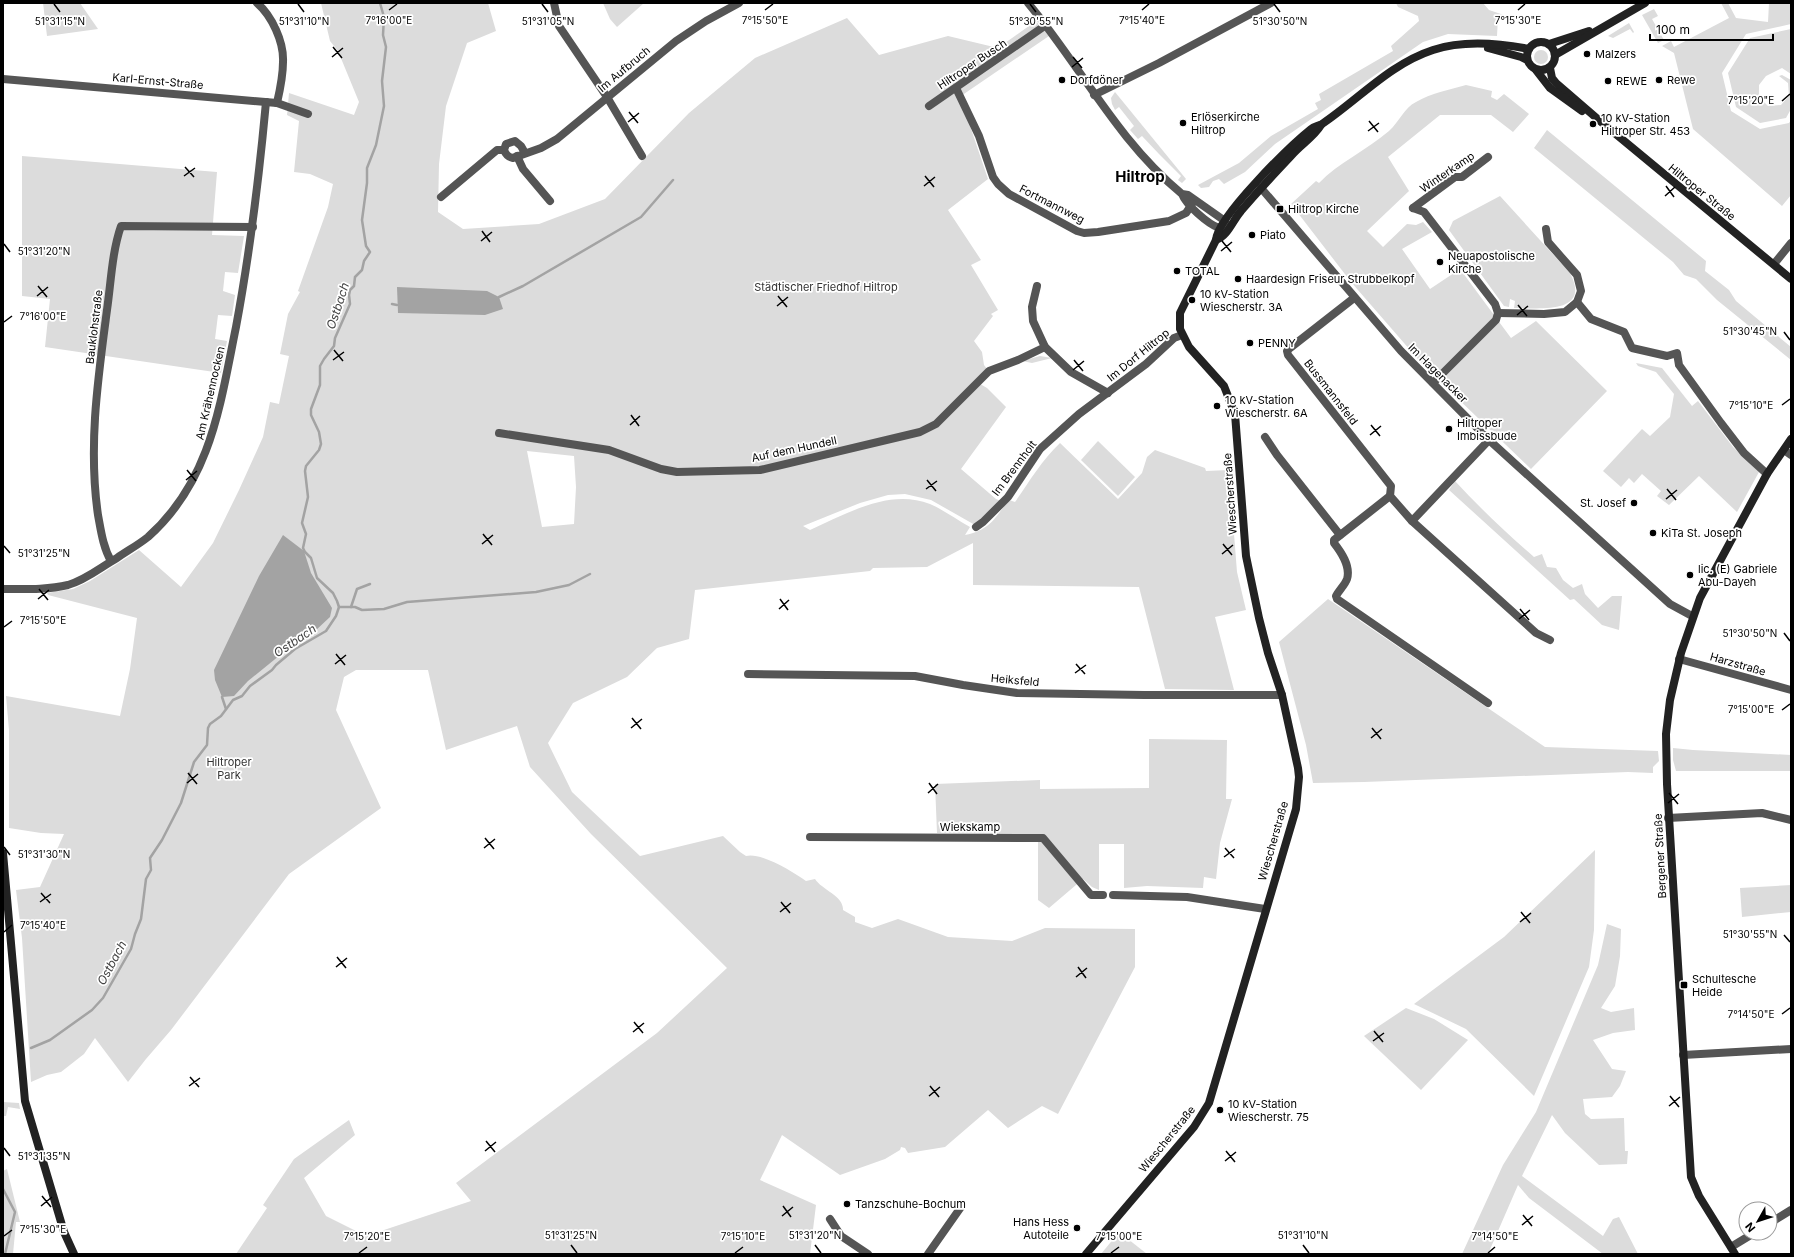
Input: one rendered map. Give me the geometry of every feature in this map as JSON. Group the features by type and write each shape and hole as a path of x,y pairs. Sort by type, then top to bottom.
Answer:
{"main road":[{"path":"1555,55 1645,3"},
{"path":"1527,60 1529,49 1538,42 1549,44 1602,27"},
{"path":"1182,335 1180,329 1180,313 1216,240 1216,233 1219,228 1226,224 1258,186 1317,131 1320,125 1358,95 1416,56 1434,49 1457,44 1470,44 1507,45 1529,49"},
{"path":"1470,44 1521,57 1527,60 1536,70 1545,70 1550,68 1553,64 1555,55 1549,44"},
{"name":"Hiltroper Straße","path":"1550,68 1552,78 1556,83 1791,279"},
{"name":"Hiltroper Straße","path":"1536,70 1550,88 1581,111 1600,121"},
{"path":"1216,240 1222,238 1226,224"},
{"name":"Wiescherstraße","path":"1086,1254 1194,1127 1209,1104 1265,909 1296,808 1299,777 1282,695 1268,653 1246,556 1236,422 1232,404 1224,386 1189,347 1182,335"},
{"name":"Bergener Straße","path":"1733,1251 1699,1196 1691,1177 1668,818 1666,734 1670,700 1679,659 1692,616 1767,474 1791,439"},
{"path":"3,853 25,1101 64,1232 74,1254"}],"street":[{"path":"257,3 272,21 282,49 283,61 278,103"},
{"path":"554,3 559,26 607,97 642,156"},
{"name":"Im Aufbruch","path":"517,156 541,148 560,137 676,41 706,21 739,3"},
{"path":"1028,3 1067,53 1094,95 1145,160 1182,194 1184,200 1193,203 1226,224"},
{"path":"1094,95 1159,63 1271,3"},
{"name":"Hiltroper Busch","path":"929,106 1046,25"},
{"name":"Karl-Ernst-Straße","path":"3,78 278,103 308,114"},
{"name":"Fortmannweg","path":"956,88 979,136 993,177 998,184 1009,194 1022,202 1077,231 1084,233 1098,232 1169,221 1186,212 1193,203"},
{"name":"Am Krähennocken","path":"3,589 57,587 69,585 83,579 146,538 161,524 178,504 192,483 205,455 216,424 227,376 253,227 266,102"},
{"path":"504,150 506,144 514,141 522,146 526,153"},
{"path":"441,197 497,150 504,150"},
{"path":"504,150 509,157 517,156 523,169 550,201"},
{"name":"Winterkamp","path":"1488,157 1462,177 1455,177 1413,208 1424,212 1495,304 1498,313"},
{"name":"Im Hagenacker","path":"1258,186 1396,346 1489,440 1670,604 1692,616"},
{"path":"1193,203 1207,221 1219,228"},
{"name":"Bauklohstraße","path":"111,561 106,553 101,531 94,474 93,450 98,380 110,285 121,226 253,227"},
{"path":"1433,383 1496,320 1498,313 1544,314 1565,312 1577,302 1581,291 1577,275 1548,242 1546,229"},
{"path":"1774,264 1791,243"},
{"name":"Im Dorf Hiltrop","path":"1037,286 1032,307 1033,321 1045,347 1071,372 1108,393 1146,364 1174,338 1182,335"},
{"name":"Bussmannsfeld","path":"1354,298 1287,351 1288,355 1391,486 1390,496 1412,521 1536,633 1550,640"},
{"path":"1577,302 1591,319 1624,332 1632,348 1667,356 1678,353 1678,365 1744,453 1767,474"},
{"name":"Auf dem Hundell","path":"499,433 609,450 661,469 677,472 760,470 920,432 936,424 990,371 1045,347"},
{"name":"Im Brennholt","path":"976,526 983,522 1008,497 1040,449 1079,414 1108,393"},
{"path":"1265,437 1277,455 1340,535"},
{"path":"1412,521 1489,440"},
{"path":"1784,450 1791,455"},
{"path":"1390,496 1334,540 1334,543 1345,560 1348,569 1347,578 1336,596 1337,599 1488,702"},
{"name":"Harzstraße","path":"1679,659 1791,690"},
{"name":"Heiksfeld","path":"748,674 916,676 963,685 1017,692 1144,695 1282,695"},
{"path":"1668,818 1762,813 1791,820"},
{"name":"Wiekskamp","path":"810,837 1043,838 1092,895 1103,895"},
{"path":"1113,896 1187,897 1265,909"},
{"path":"1682,1055 1791,1049"},
{"path":"928,1254 961,1207"},
{"path":"1778,1218 1791,1210"},
{"path":"830,1219 841,1236 868,1254"},
{"name":"Bergener Straße","path":"1733,1251 1745,1241"}],"green space":[{"path":"43,3 80,3 98,29 47,36"},
{"path":"321,3 488,3 496,31 467,43 446,106 439,164 438,212 463,229 539,224 605,199 689,113 755,58 847,18 879,55 948,36 998,48 1036,21 1049,36 958,98 968,120 988,179 948,210 981,260 971,265 998,310 991,314 993,316 974,341 982,352 984,365 987,369 975,381 987,388 1006,407 961,469 996,499 1001,501 975,525 931,500 905,494 888,495 860,503 803,526 810,530 868,505 899,499 915,500 930,504 970,527 965,535 973,533 991,523 1009,500 1015,502 1042,464 1060,443 1118,499 1142,473 1147,457 1155,450 1205,468 1206,471 1229,470 1237,572 1246,610 1215,617 1234,690 1165,689 1139,587 973,585 973,543 927,567 873,568 870,571 695,590 689,639 657,648 627,677 573,703 548,743 572,792 640,856 723,836 746,856 760,857 768,860 785,868 806,881 815,879 840,901 843,910 855,917 855,922 872,928 898,919 948,937 1012,941 1045,928 1135,929 1135,967 1058,1114 1042,1106 1008,1128 988,1110 945,1147 908,1153 905,1148 901,1147 900,1150 885,1159 840,1175 782,1135 760,1180 816,1205 810,1254 236,1254 267,1208 263,1205 294,1159 349,1120 355,1135 304,1178 326,1216 366,1236 471,1201 456,1183 657,1033 727,968 591,834 530,767 517,726 446,750 428,670 356,670 344,677 336,710 381,808 289,874 171,1030 128,1082 95,1038 84,1054 61,1072 47,1075 31,1082 22,938 16,890 40,887 64,834 41,833 9,828 9,730 6,696 120,716 130,669 137,618 48,595 47,593 73,589 90,581 139,550 181,587 213,543 263,437 270,402 279,404 289,356 280,354 288,314 300,292 298,291 328,207 333,184 310,174 294,172 299,121 287,115 289,93 354,115 359,102 338,51 330,41","holes":["527,451 574,456 576,487 574,524 542,527"]},
{"path":"603,3 644,3 617,27 610,19"},
{"path":"1396,3 1483,3 1489,10 1516,19 1498,17 1497,36 1448,34 1423,42 1275,144 1245,172 1224,184 1219,179 1213,181 1209,187 1201,188 1198,185 1239,163 1271,136 1318,109 1315,103 1321,100 1319,94 1393,51 1391,46 1419,21 1418,16 1398,7"},
{"path":"1721,3 1728,3 1736,18 1768,22 1769,3 1791,3 1791,24 1746,34 1722,73 1731,111 1760,129 1789,123 1791,120 1791,195 1782,206 1693,129 1674,53 1662,46 1671,41 1674,47 1729,18"},
{"path":"1654,9 1658,16 1652,19 1664,40 1658,43 1642,15"},
{"path":"1629,23 1634,32 1633,33 1630,29 1613,38 1608,36"},
{"path":"1791,29 1791,74 1782,68 1766,76 1759,85 1759,97 1768,106 1781,105 1789,96 1788,83 1779,76 1782,75 1791,80 1791,109 1786,118 1760,123 1736,107 1728,73 1750,38"},
{"path":"1541,50 1546,52 1548,57 1546,62 1541,64 1536,62 1534,57 1536,52"},
{"path":"1466,85 1492,91 1491,97 1497,100 1504,94 1529,114 1513,132 1491,115 1440,115 1388,157 1409,191 1367,231 1383,247 1407,224 1416,225 1423,222 1432,232 1402,249 1430,289 1460,269 1511,338 1536,321 1607,391 1531,469 1424,366 1351,282 1291,204 1316,181 1319,183 1335,169 1389,131 1405,111 1412,105 1434,94"},
{"path":"1115,92 1186,179 1182,183 1178,180 1181,176 1142,136 1138,139 1130,130 1134,126 1119,107 1115,110 1111,98"},
{"path":"1547,130 1706,261 1705,271 1729,290 1736,301 1791,347 1791,360 1717,300 1696,279 1684,275 1673,262 1534,148"},
{"path":"22,156 217,172 212,235 244,236 238,273 225,272 223,291 235,295 232,316 218,315 215,339 227,341 221,373 45,347 50,299 22,296"},
{"path":"1500,196 1570,273 1575,287 1574,296 1569,303 1549,308 1514,308 1515,301 1510,299 1509,307 1504,306 1449,230 1453,221"},
{"path":"1040,356 1052,358 1032,363 1022,361"},
{"path":"1636,363 1662,368 1692,406 1698,401 1733,447 1759,472 1737,512 1699,476 1669,505 1657,496 1661,491 1642,474 1634,483 1629,478 1621,487 1603,471 1642,429 1650,436 1670,417 1674,394 1656,372 1638,366"},
{"path":"1098,441 1135,477 1118,496 1081,460"},
{"path":"1455,481 1493,520 1534,557 1542,554 1547,567 1556,568 1563,580 1573,588 1582,584 1585,594 1598,608 1612,596 1622,596 1619,630 1602,625 1574,599 1570,600 1449,490"},
{"path":"1328,599 1545,747 1658,751 1659,761 1653,767 1653,773 1628,772 1313,783 1306,745 1279,642"},
{"path":"1149,739 1227,740 1226,799 1232,799 1220,843 1216,879 1204,877 1203,888 1147,886 1124,888 1124,844 1099,844 1099,890 1092,887 1083,879 1049,908 1038,900 1038,835 937,833 935,784 1040,780 1040,789 1149,788"},
{"path":"1673,748 1791,755 1791,771 1676,771 1673,760"},
{"path":"1595,850 1594,930 1589,967 1534,1096 1466,1029 1414,1004 1504,937"},
{"path":"1791,885 1791,912 1742,917 1740,888"},
{"path":"1607,924 1621,929 1620,956 1615,986 1601,1008 1611,1012 1634,1008 1635,1030 1613,1033 1593,1040 1612,1069 1626,1071 1620,1086 1612,1097 1583,1099 1585,1114 1591,1119 1624,1118 1625,1151 1628,1151 1627,1164 1599,1165 1565,1133 1552,1115 1522,1176 1603,1236 1613,1219 1619,1217 1638,1254 1603,1254 1529,1198 1518,1185 1488,1254 1462,1254 1503,1165 1536,1112 1598,965"},
{"path":"1406,1008 1434,1019 1468,1040 1421,1090 1364,1036"},
{"path":"3,1102 19,1103 20,1109 8,1107 6,1116 3,1116"},
{"path":"7,1169 20,1222 16,1222 13,1254 3,1254 3,1171"},
{"path":"1119,1232 1147,1254 1101,1254"}],"water":[{"path":"397,287 487,291 499,297 503,309 485,315 398,313"},
{"path":"283,535 304,551 311,573 332,608 330,617 315,631 285,651 248,681 234,696 222,697 215,680 214,670 259,576"}],"waterway":[{"name":"Ostbach","path":"31,1048 50,1040 92,1010 103,998 131,949 141,919 146,879 151,870 150,858 162,840 181,803 194,762 207,745 208,728 210,724 221,716 233,700 242,696 250,686 272,670 295,649 326,631 336,616 339,607 337,601 333,593 317,578 311,558 303,548 306,534 302,523 308,497 305,471 306,466 319,450 321,444 319,432 311,415 311,409 320,385 320,366 334,346 335,338 350,304 350,290 354,286 355,277 362,270 364,261 370,252 366,246 362,220 367,183 367,168 376,145 384,106 382,81 386,47 383,35 384,17 380,3"},
{"path":"499,297 523,286 641,217 673,180"},
{"path":"392,304 397,305"},
{"path":"339,607 355,607 362,610 384,609 407,602 536,592 569,585 590,574"},
{"path":"351,607 357,589 370,584"},
{"path":"222,697 226,709"},
{"name":"Ostbach","path":"3,1189 15,1212 5,1254"}],"place":[{"name":"Malzers","path":"1587,54"},
{"name":"Dorfdöner","path":"1062,80"},
{"name":"Rewe","path":"1659,80"},
{"name":"REWE","path":"1608,81"},
{"name":"Erlöserkirche Hiltrop","path":"1183,123"},
{"name":"10 kV-Station Hiltroper Str. 453","path":"1593,124"},
{"name":"Hiltrop Kirche","path":"1280,209"},
{"name":"Piato","path":"1252,235"},
{"name":"Neuapostolische Kirche","path":"1440,262"},
{"name":"TOTAL","path":"1177,271"},
{"name":"Haardesign Friseur Strubbelkopf","path":"1238,279"},
{"name":"10 kV-Station Wiescherstr. 3A","path":"1192,300"},
{"name":"PENNY","path":"1250,343"},
{"name":"10 kV-Station Wiescherstr. 6A","path":"1217,406"},
{"name":"Hiltroper Imbissbude","path":"1449,429"},
{"name":"St. Josef","path":"1634,503"},
{"name":"KiTa St. Joseph","path":"1653,533"},
{"name":"lic. (E) Gabriele Abu-Dayeh","path":"1690,575"},
{"name":"Schultesche Heide","path":"1684,985"},
{"name":"10 kV-Station Wiescherstr. 75","path":"1220,1110"},
{"name":"Tanzschuhe-Bochum","path":"847,1204"},
{"name":"Hans Hess Autoteile","path":"1077,1228"}],"district":[{"name":"Hiltrop","path":"1140,177"}],"park label":[{"name":"Städtischer Friedhof Hiltrop","path":"826,287"},
{"name":"Hiltroper Park","path":"229,768"}]}
